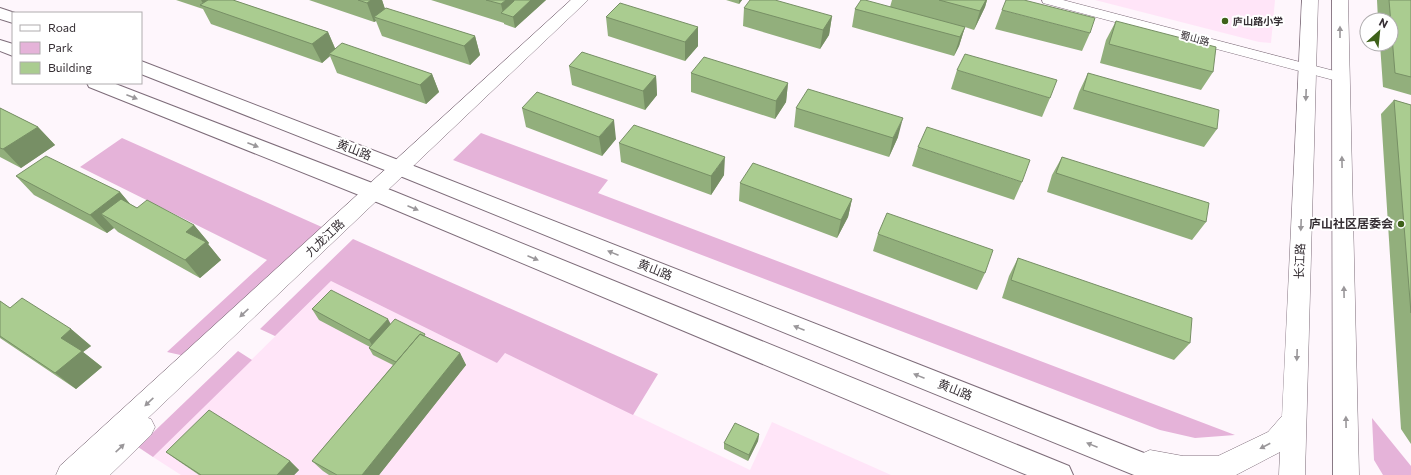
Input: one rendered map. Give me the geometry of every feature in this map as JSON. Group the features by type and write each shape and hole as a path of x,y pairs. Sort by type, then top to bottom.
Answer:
{"main road":[{"path":"0,13 12,18"},
{"path":"0,45 12,50"},
{"name":"黄山路","path":"142,67 406,170 1167,475"},
{"path":"99,84 380,195 1058,475"}],"street":[{"name":"九龙江路","path":"92,475 580,0"},
{"name":"九龙江路","path":"406,170 594,0"},
{"name":"蜀山路","path":"1048,0 1340,72"},
{"name":"蜀山路","path":"1079,0 1307,64"},
{"name":"长江路","path":"1292,475 1310,0"},
{"path":"1340,0 1340,72 1348,468"},
{"name":"九龙江路","path":"69,475 380,195"},
{"path":"1125,458 1183,469 1218,469 1232,464 1277,440 1294,421"}],"shaded area":[{"name":"庐山路小学","path":"1095,0 1275,0 1271,43 1259,42"},
{"path":"331,281 497,363 505,353 750,470 772,422 891,475 181,475 153,457"}],"green space":[{"path":"481,133 608,180 598,193 1235,435 1195,438 1160,430 453,160"},
{"path":"122,138 324,228 185,356 167,352 267,260 80,167"},
{"path":"353,239 658,374 633,415 505,353 497,363 331,281 275,336 260,329"},
{"path":"238,351 252,360 153,457 138,447"},
{"path":"1372,418 1411,466 1411,475 1383,475 1374,460"}],"building":[{"path":"208,0 233,0 328,32 312,44 200,5"},
{"path":"358,0 371,0 367,3"},
{"path":"486,0 506,0 501,4"},
{"path":"531,0 513,17 501,13 514,1"},
{"path":"750,0 775,0 832,16 823,30 744,8"},
{"path":"861,0 965,27 960,37 855,9"},
{"path":"939,0 986,0 980,11"},
{"path":"1006,0 1024,0 1095,18 1090,33 1002,10"},
{"path":"1389,0 1411,0 1411,77 1395,73 1393,52 1399,52 1399,12 1390,12"},
{"path":"620,3 698,27 685,42 606,17"},
{"path":"386,8 475,36 464,46 374,17"},
{"path":"1116,21 1216,47 1213,72 1109,44"},
{"path":"342,43 432,74 420,85 329,54"},
{"path":"582,52 656,76 643,91 569,66"},
{"path":"965,54 1057,80 1050,98 957,70"},
{"path":"704,57 788,83 776,101 691,73"},
{"path":"1088,73 1219,110 1217,129 1083,90"},
{"path":"808,89 903,118 893,138 796,108"},
{"path":"537,92 614,120 599,137 522,108"},
{"path":"1394,100 1411,105 1411,313"},
{"path":"0,108 38,127 3,149 0,148"},
{"path":"634,125 725,157 711,176 619,143"},
{"path":"927,127 1030,160 1022,182 918,147"},
{"path":"46,156 120,192 90,215 16,176"},
{"path":"1062,157 1209,203 1206,222 1056,173"},
{"path":"753,163 852,199 841,220 740,183"},
{"path":"121,199 137,208 147,200 194,225 186,232 206,242 185,260 101,214"},
{"path":"887,213 993,250 985,273 878,234"},
{"path":"1018,258 1192,318 1190,343 1011,280"},
{"path":"331,290 388,319 369,340 312,309"},
{"path":"22,298 71,329 61,338 82,351 55,373 0,336 0,301 10,308"},
{"path":"395,319 425,334 424,336 420,334 396,362 369,348"},
{"path":"420,334 460,353 362,475 337,475 312,461"},
{"path":"209,410 290,461 277,475 201,475 166,452"},
{"path":"735,423 759,434 749,455 724,443"}],"place":[{"name":"庐山路小学","path":"1225,21"},
{"name":"庐山社区居委会","path":"1401,224"}]}
